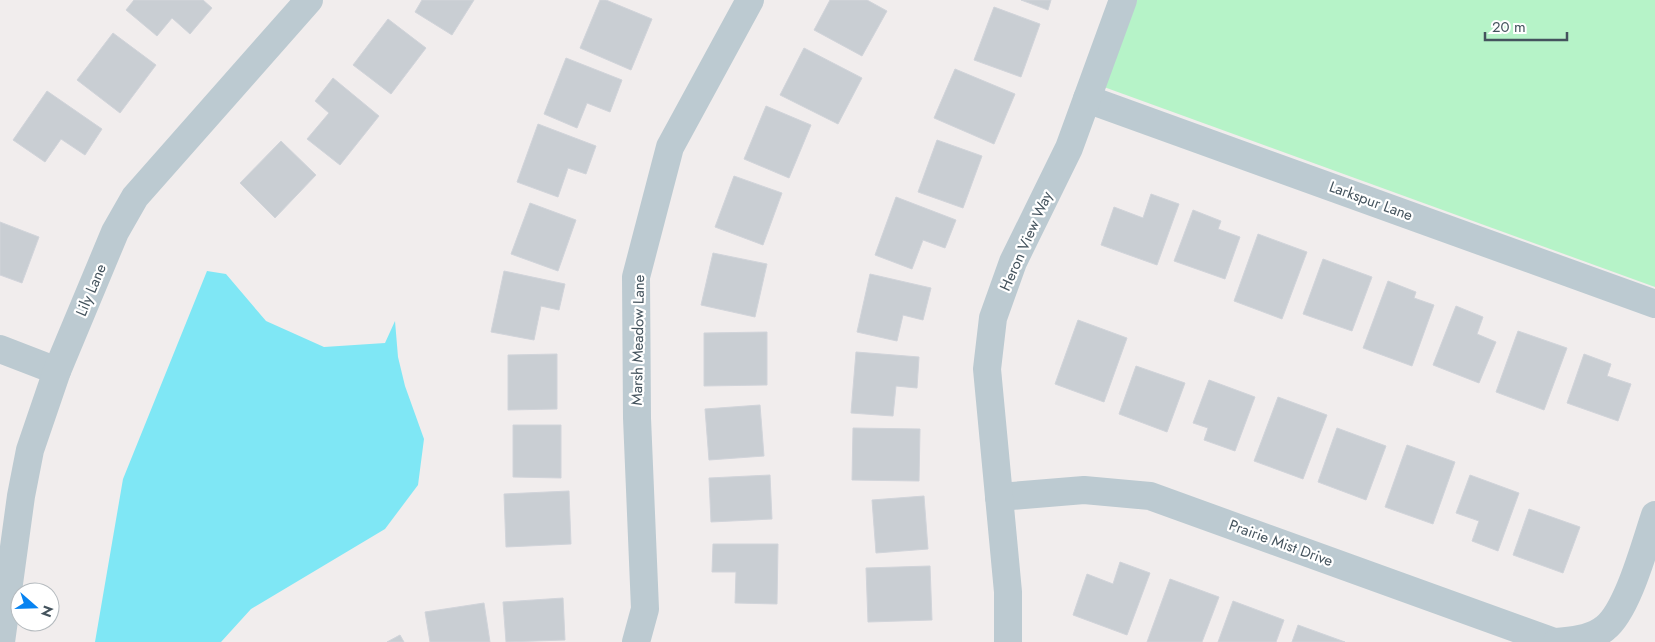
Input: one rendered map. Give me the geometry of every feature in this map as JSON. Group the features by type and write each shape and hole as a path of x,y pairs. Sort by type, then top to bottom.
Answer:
{"street":[{"name":"Lily Lane","path":"1,642 21,496 30,450 57,372 115,232 135,197 309,0"},
{"name":"Marsh Meadow Lane","path":"636,642 646,609 637,418 636,277 670,147 750,0"},
{"name":"Heron View Way","path":"1008,642 1008,592 987,369 993,318 1013,262 1069,148 1122,0"},
{"name":"Larkspur Lane","path":"1087,99 1655,304"},
{"path":"0,349 57,372"},
{"name":"Prairie Mist Drive","path":"999,496 1084,490 1150,496 1556,642 1586,638 1606,628 1623,605 1655,515"}],"green space":[{"path":"1137,0 1655,0 1655,287 1104,87"}],"water":[{"path":"207,271 226,274 266,321 324,347 385,343 395,321 398,357 405,386 424,439 418,485 385,529 251,609 221,642 95,642 123,479"}],"building":[{"path":"134,0 203,0 212,8 190,34 172,18 157,36 126,10"},
{"path":"422,0 474,0 452,35 415,12"},
{"path":"600,0 606,0 652,19 631,70 580,48"},
{"path":"830,0 867,0 887,11 862,56 814,30"},
{"path":"1021,0 1051,0 1048,10"},
{"path":"994,7 1040,24 1021,77 974,60"},
{"path":"388,19 426,48 391,94 353,65"},
{"path":"113,33 156,65 120,113 77,80"},
{"path":"804,48 862,78 838,124 780,95"},
{"path":"566,58 622,80 610,112 587,103 577,128 544,114"},
{"path":"955,69 1015,94 994,144 934,118"},
{"path":"333,78 379,116 340,165 307,139 329,113 315,101"},
{"path":"47,91 102,129 85,155 61,139 45,162 13,140"},
{"path":"766,106 811,125 789,178 744,159"},
{"path":"538,124 596,146 586,174 568,168 558,197 517,182"},
{"path":"937,140 982,156 963,208 918,192"},
{"path":"281,141 316,175 275,218 240,183"},
{"path":"734,176 782,193 763,245 715,227"},
{"path":"1151,194 1179,204 1157,265 1101,245 1114,207 1143,218"},
{"path":"896,197 956,220 945,248 923,240 912,269 875,255"},
{"path":"530,203 576,220 558,271 511,254"},
{"path":"1193,210 1221,221 1218,229 1240,237 1225,279 1174,261"},
{"path":"0,222 39,237 22,283 0,275"},
{"path":"1258,234 1307,252 1282,319 1234,301"},
{"path":"713,253 767,264 755,317 701,305"},
{"path":"1323,259 1372,277 1352,331 1303,314"},
{"path":"504,271 565,284 559,310 541,306 534,340 491,332"},
{"path":"870,274 931,288 923,320 903,315 897,341 857,332"},
{"path":"1388,281 1416,292 1414,298 1434,305 1412,366 1363,348"},
{"path":"1456,306 1483,317 1477,334 1496,342 1479,383 1433,365"},
{"path":"1078,320 1127,338 1104,402 1055,384"},
{"path":"1518,331 1567,348 1544,410 1496,392"},
{"path":"767,332 767,385 704,386 704,333"},
{"path":"856,352 919,357 917,388 896,386 893,416 851,413"},
{"path":"557,354 557,409 508,410 508,355"},
{"path":"1584,354 1611,364 1607,376 1631,384 1618,421 1567,403"},
{"path":"1136,366 1185,383 1167,432 1119,414"},
{"path":"1209,380 1255,397 1235,451 1204,440 1208,428 1193,423"},
{"path":"1278,397 1327,415 1303,479 1254,461"},
{"path":"760,405 764,456 709,460 705,409"},
{"path":"513,425 561,425 561,478 513,477"},
{"path":"853,428 920,429 919,481 852,480"},
{"path":"1337,428 1386,446 1366,500 1318,482"},
{"path":"1407,445 1455,462 1433,524 1385,507"},
{"path":"770,475 772,519 711,522 709,478"},
{"path":"1470,475 1519,493 1498,551 1472,541 1479,521 1456,513"},
{"path":"569,491 571,544 506,547 504,494"},
{"path":"924,496 928,549 876,553 872,500"},
{"path":"1529,509 1580,527 1563,573 1513,555"},
{"path":"713,544 778,544 777,604 735,603 736,572 712,572"},
{"path":"1120,562 1150,573 1127,635 1073,615 1087,574 1113,584"},
{"path":"930,566 932,620 868,622 866,568"},
{"path":"1170,579 1219,597 1202,642 1147,642"},
{"path":"563,598 565,640 506,642 503,602"},
{"path":"1233,601 1284,620 1276,642 1218,642"},
{"path":"484,603 490,642 430,642 425,612"},
{"path":"1298,625 1345,642 1292,642"},
{"path":"400,635 404,642 387,642"}]}
